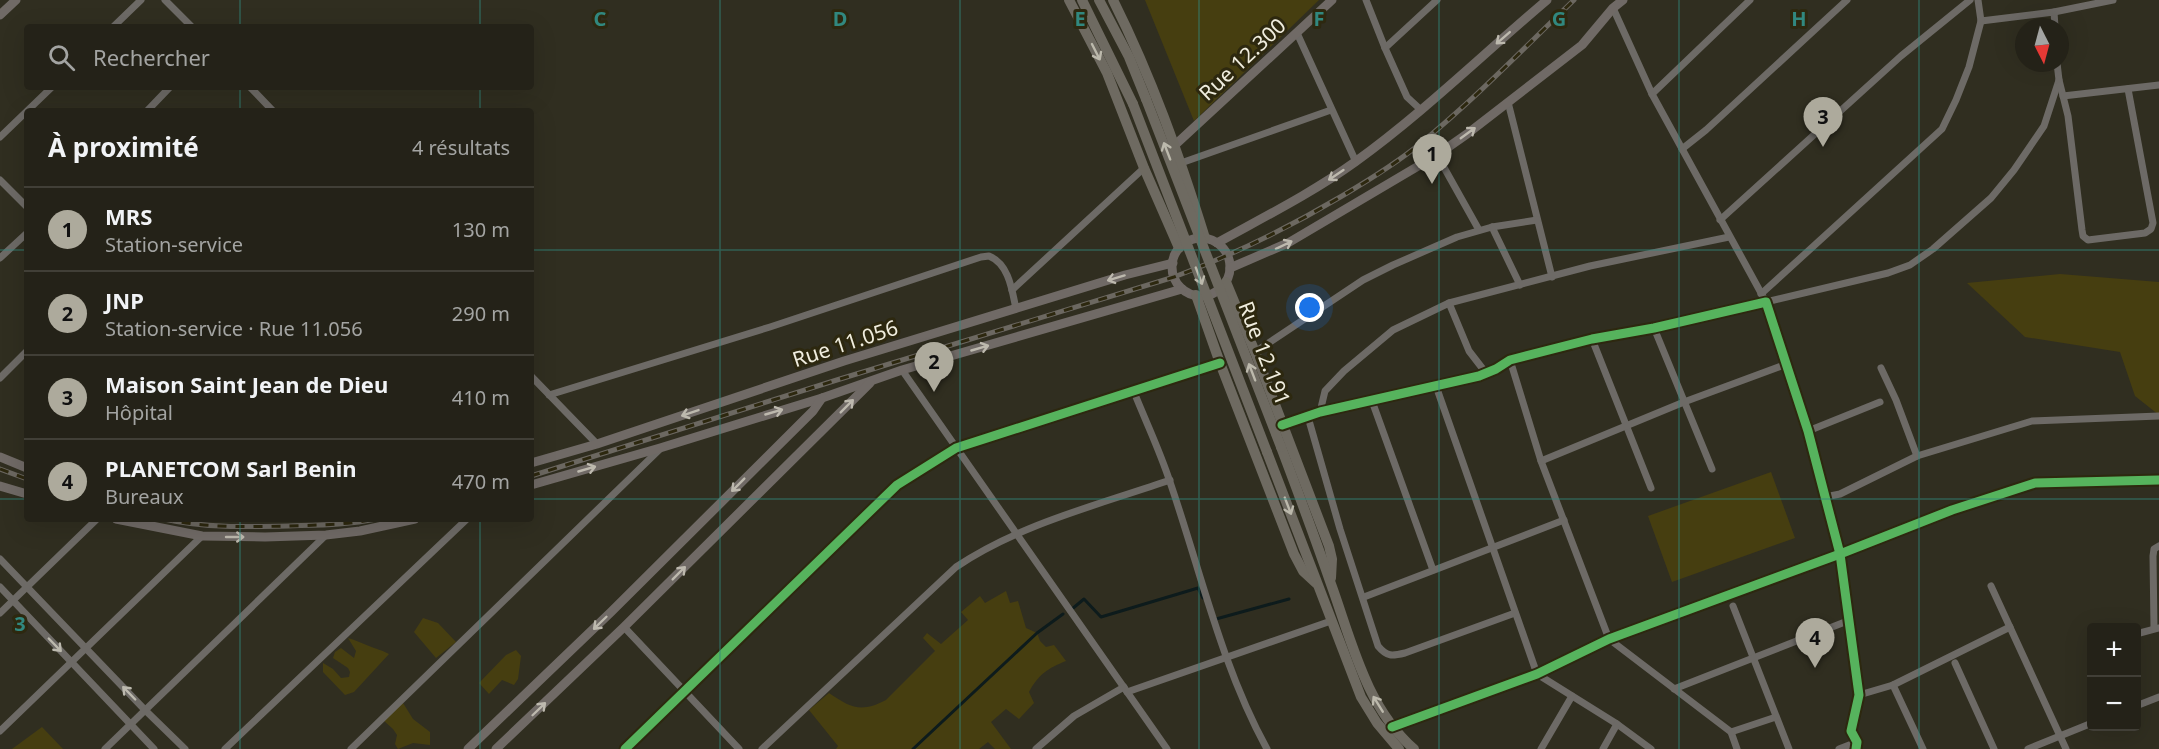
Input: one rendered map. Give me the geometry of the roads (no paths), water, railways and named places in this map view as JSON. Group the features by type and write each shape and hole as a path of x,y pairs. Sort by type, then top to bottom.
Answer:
{"main road":[{"path":"0,15 16,0"},
{"path":"1069,0 1107,73 1144,168 1179,248"},
{"name":"Rue 12.191","path":"1082,0 1133,104 1361,697 1377,723 1399,749"},
{"name":"Rue 12.191","path":"1099,0 1129,57 1146,99 1281,447 1358,662 1370,689 1392,727 1414,749"},
{"path":"1113,0 1149,77 1175,145 1205,238"},
{"name":"Rue 12.300","path":"1175,145 1332,0"},
{"path":"1217,243 1322,185 1356,162 1421,110 1547,0"},
{"path":"1230,268 1288,243 1437,154 1582,45 1612,4 1623,0"},
{"path":"1205,238 1217,243 1227,252 1230,268 1226,282 1213,293 1196,296 1182,289 1174,277 1173,263 1179,248 1191,240 1205,238"},
{"name":"Rue 11.056","path":"534,462 597,444 844,361 1125,275 1173,263"},
{"path":"1226,282 1329,546 1332,559 1331,582"},
{"path":"534,484 822,398 902,370 1182,289"},
{"path":"1196,296 1294,554 1303,571 1318,585"},
{"path":"496,749 624,627 872,382"},
{"path":"468,749 611,612 805,419 822,398"},
{"path":"0,458 24,466"},
{"path":"0,486 24,494"},
{"path":"131,522 202,536 326,535 360,531 401,522"}],"street":[{"path":"116,24 141,0"},
{"path":"165,0 189,24"},
{"path":"1366,0 1384,48 1407,98 1421,110"},
{"path":"1384,48 1437,0"},
{"path":"1652,94 1750,0"},
{"path":"1682,149 1706,130 1847,0"},
{"path":"1720,220 1902,56 1970,0"},
{"path":"1761,294 1941,129 1969,67 1981,21 1978,0"},
{"path":"1981,21 2054,12 2114,0"},
{"path":"1612,4 1652,94 1766,302 1808,431 1840,554 1858,695 1851,730 1856,745 1839,749"},
{"path":"2054,12 2054,18"},
{"path":"1297,33 1356,162"},
{"path":"2058,72 2068,116 2083,236 2088,240 2145,233 2151,229 2153,223 2128,89"},
{"path":"1282,425 1320,412 1486,373 1510,360 1592,339 1654,328 1766,302 1888,273 1910,265 1933,249 1991,198 2014,170 2044,126 2059,80"},
{"path":"2063,96 2159,86"},
{"path":"30,108 49,90"},
{"path":"150,108 167,90"},
{"path":"253,90 270,108"},
{"path":"1508,102 1552,277"},
{"path":"1181,163 1331,110"},
{"path":"0,137 24,114"},
{"path":"1437,154 1479,230"},
{"path":"1012,290 1144,168"},
{"path":"0,180 24,204"},
{"path":"1255,352 1362,280 1457,237 1492,227 1538,220"},
{"path":"1492,227 1520,285"},
{"path":"0,258 24,236"},
{"path":"1320,412 1325,391 1344,371 1393,330 1449,303 1590,266 1729,237"},
{"path":"549,395 770,327 981,257 989,256 1000,264 1008,278 1016,309"},
{"path":"1449,303 1469,351 1486,373"},
{"path":"1654,328 1712,469"},
{"path":"1592,339 1651,488"},
{"path":"0,378 24,354"},
{"path":"1510,360 1541,461 1609,639 1731,732 1737,749"},
{"path":"625,749 897,485 956,448 1220,363"},
{"path":"1541,461 1684,402 1787,364"},
{"path":"1881,368 1917,456"},
{"path":"902,370 1167,749"},
{"path":"534,379 597,444"},
{"path":"1436,386 1537,674 1617,724 1652,749"},
{"path":"1134,392 1170,480 1226,658 1249,714 1267,749"},
{"path":"1372,401 1433,570"},
{"path":"1808,431 1880,402"},
{"path":"1825,497 1840,494 1917,456 2032,421 2159,416"},
{"path":"1308,417 1378,646 1385,654 1392,656 1405,654 1515,613"},
{"path":"351,749 660,448"},
{"path":"762,749 956,567 1016,533 1170,480"},
{"path":"1392,727 1537,674 1609,639 1840,554 1943,513 2035,483 2159,480"},
{"path":"1364,597 1564,520"},
{"path":"0,613 94,522"},
{"path":"225,749 464,522"},
{"path":"105,749 326,535"},
{"path":"0,731 202,536"},
{"path":"2141,632 2156,628 2153,556 2154,549 2159,546"},
{"path":"0,559 185,749"},
{"path":"1991,586 2066,749"},
{"path":"0,587 154,749"},
{"path":"1733,606 1788,749"},
{"path":"1674,689 1850,620"},
{"path":"1036,749 1074,716 1126,690 1331,621"},
{"path":"624,627 739,749"},
{"path":"1858,695 1893,685 2010,627"},
{"path":"1955,663 1994,749"},
{"path":"1893,685 1923,749"},
{"path":"1541,749 1572,696"},
{"path":"2141,704 2159,697"},
{"path":"1731,732 1776,717"},
{"path":"1602,749 1617,724"},
{"path":"2028,749 2087,725"}],"waterway":[{"path":"1072,609 1084,599 1101,617 1198,588 1203,598"},
{"path":"1216,619 1289,599"},
{"path":"913,749 1037,633 1063,614"}],"railway":[{"path":"534,475 1174,277 1239,250 1322,208 1373,177 1421,143 1461,109 1574,0"},
{"path":"0,469 24,478"},
{"path":"182,522 241,527 355,522"}],"place":[{"name":"Maison Saint Jean de Dieu","path":"1823,147"},
{"name":"MRS","path":"1432,184"},
{"name":"JNP","path":"934,392"},
{"name":"PLANETCOM Sarl Benin","path":"1815,668"}]}
